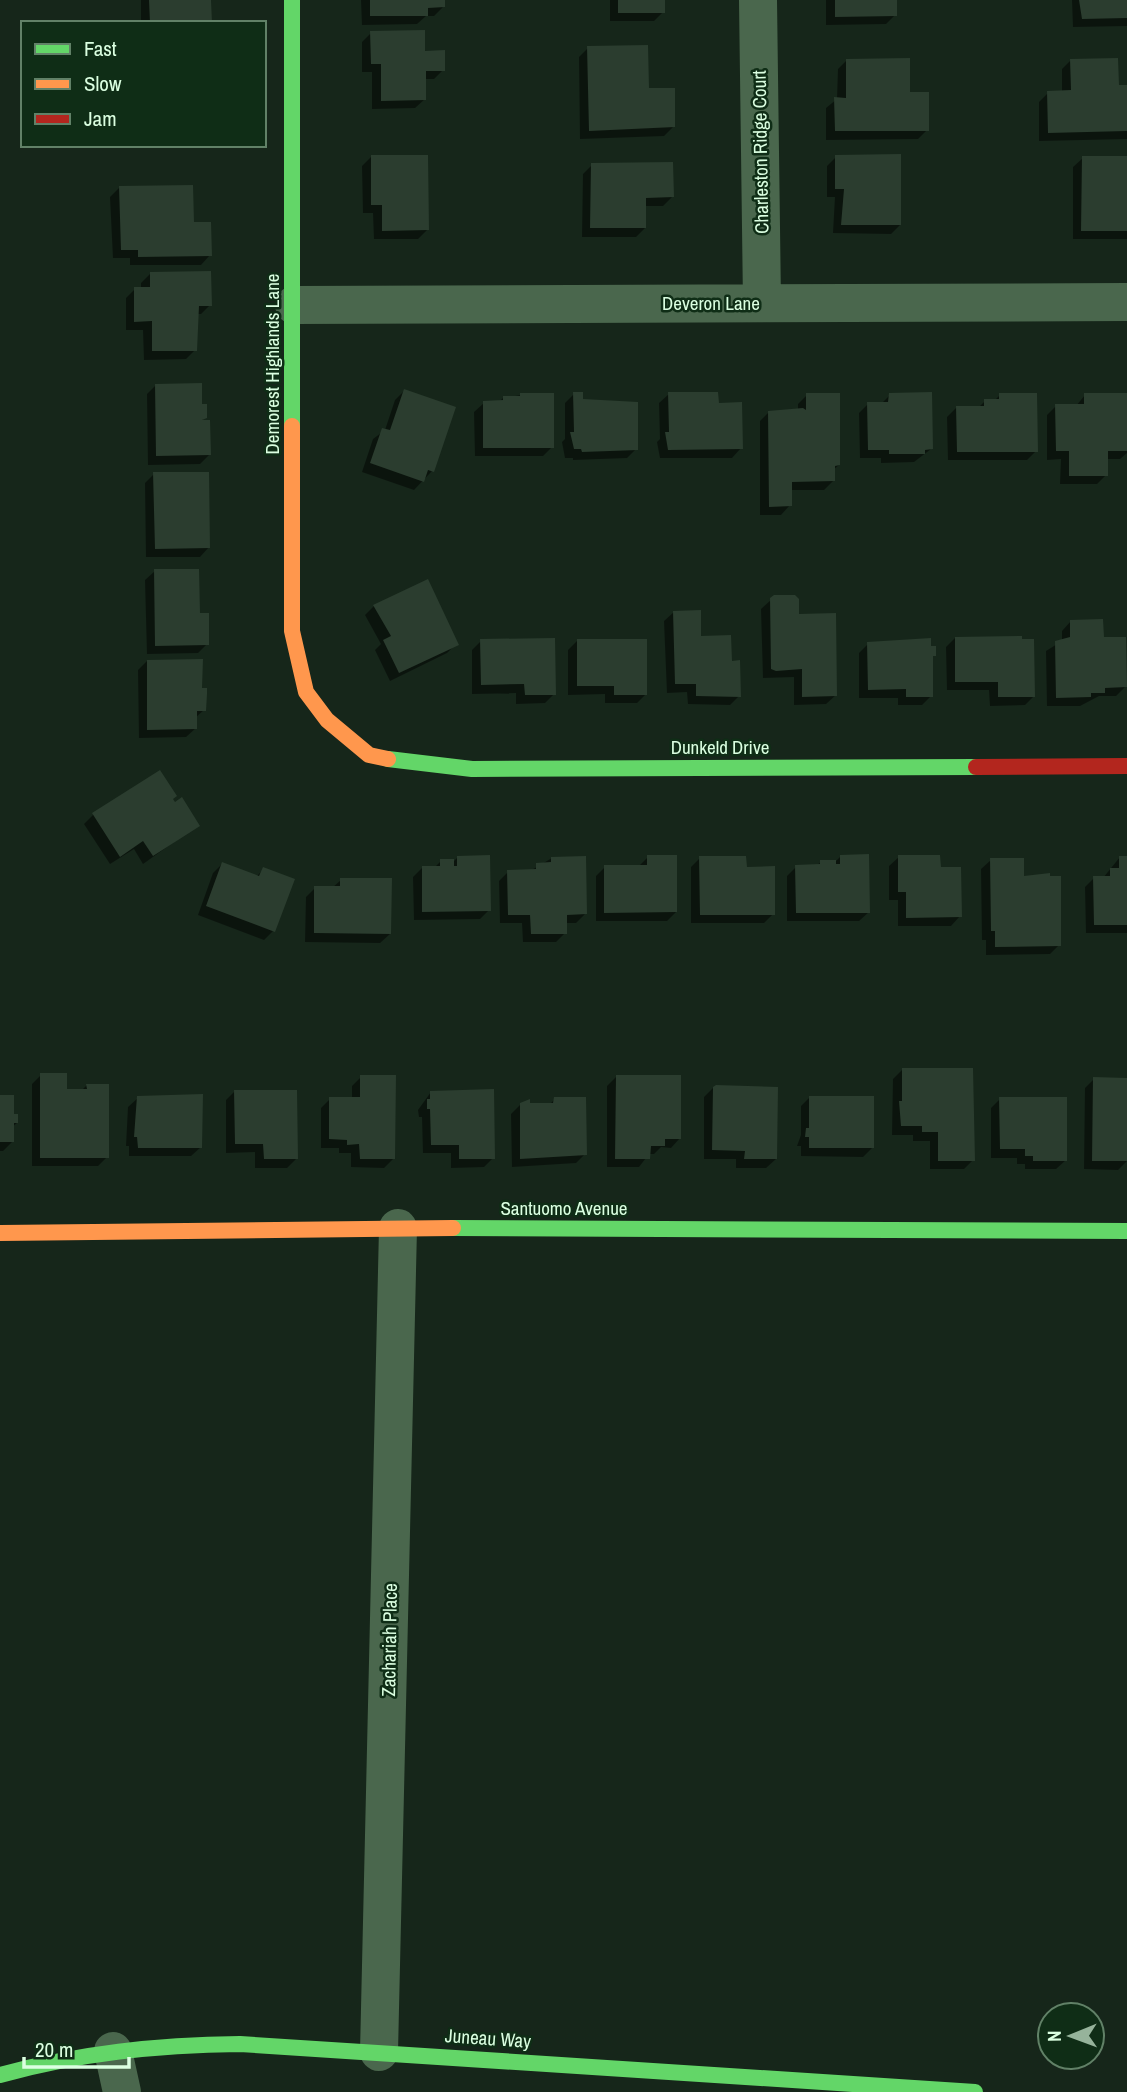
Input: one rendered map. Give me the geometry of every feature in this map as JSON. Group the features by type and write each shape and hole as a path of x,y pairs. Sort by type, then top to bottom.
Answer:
{"street":[{"name":"Demorest Highlands Lane","path":"292,0 292,631 306,692 327,720"},
{"name":"Charleston Ridge Court","path":"758,0 762,303"},
{"name":"Deveron Lane","path":"294,305 1127,302"},
{"name":"Dunkeld Drive","path":"327,720 369,755 409,764 472,769 1127,766"},
{"name":"Santuomo Avenue","path":"0,1233 398,1228 1127,1230"},
{"name":"Zachariah Place","path":"379,2052 398,1228"},
{"name":"Juneau Way","path":"0,2075 74,2054 201,2044 379,2052 975,2092"},
{"path":"113,2051 122,2092"}],"building":[{"path":"149,0 211,0 212,21 150,21"},
{"path":"370,0 445,0 445,7 428,8 428,16 370,16"},
{"path":"618,0 665,0 665,13 618,13"},
{"path":"835,0 897,0 897,16 835,17"},
{"path":"1079,0 1127,0 1127,18 1082,19"},
{"path":"425,30 425,51 445,50 445,71 426,71 426,100 381,101 381,64 371,64 370,31"},
{"path":"648,45 649,88 675,88 675,127 589,131 587,46"},
{"path":"910,58 910,92 929,92 929,131 835,131 834,97 846,98 846,59"},
{"path":"1118,58 1119,85 1127,85 1127,131 1048,133 1047,91 1071,90 1070,59"},
{"path":"901,154 901,225 841,225 844,189 835,189 835,155"},
{"path":"371,155 428,155 429,230 382,231 382,205 371,205"},
{"path":"1082,156 1127,156 1127,231 1081,231"},
{"path":"673,162 674,197 646,198 646,228 590,228 591,163"},
{"path":"193,185 194,222 211,222 212,256 138,257 138,250 121,250 119,186"},
{"path":"211,271 212,306 199,306 197,351 152,351 152,321 134,322 134,287 150,287 150,272"},
{"path":"202,383 202,404 207,404 207,418 202,420 210,420 211,455 156,456 155,384"},
{"path":"404,389 456,407 434,472 428,470 424,482 370,463 382,428 390,430"},
{"path":"573,392 583,392 583,399 638,402 638,450 582,452 581,449 574,449 570,432 574,432"},
{"path":"668,392 718,392 719,403 742,402 743,449 668,450 665,432 669,432"},
{"path":"932,392 933,449 925,450 925,454 889,454 889,450 868,450 867,402 888,402 889,393"},
{"path":"520,393 554,393 554,448 483,448 483,401 503,400 503,396 520,396"},
{"path":"806,393 840,393 840,465 835,466 835,481 792,482 792,506 769,507 768,411 806,410"},
{"path":"999,393 1037,393 1038,452 957,452 956,406 984,406 984,399 999,399"},
{"path":"1084,393 1127,393 1127,451 1108,451 1108,476 1069,476 1069,451 1056,451 1055,404 1084,404"},
{"path":"153,472 209,472 210,548 155,549"},
{"path":"154,569 199,569 200,613 209,613 209,645 155,646"},
{"path":"428,579 459,645 399,673 383,640 391,636 373,605"},
{"path":"774,595 795,595 799,599 799,614 836,613 837,696 802,697 802,669 771,669 770,598"},
{"path":"701,610 701,636 731,635 732,661 740,660 741,697 696,696 696,684 675,684 673,611"},
{"path":"1103,619 1104,637 1126,637 1127,687 1105,688 1105,693 1091,693 1091,697 1056,698 1055,641 1070,637 1070,620"},
{"path":"1022,636 1022,639 1034,639 1035,697 998,697 998,682 955,682 955,637"},
{"path":"555,638 556,695 525,695 524,684 481,685 480,639"},
{"path":"931,638 931,646 936,646 936,656 933,656 933,697 906,697 906,689 868,690 867,642"},
{"path":"577,639 647,639 647,695 614,695 614,686 577,686"},
{"path":"203,659 202,688 207,688 206,711 197,711 197,729 147,730 147,660"},
{"path":"160,770 177,796 173,799 175,802 182,797 200,826 153,856 143,841 120,857 92,813"},
{"path":"869,854 870,913 796,913 795,865 820,864 820,860 836,860 836,864 840,864 840,855"},
{"path":"490,855 491,911 422,912 422,866 440,866 440,859 454,859 454,866 457,866 457,856"},
{"path":"647,855 677,855 677,912 604,913 604,865 647,865"},
{"path":"898,855 940,855 941,867 961,867 962,917 906,918 906,892 898,892"},
{"path":"586,856 587,914 567,915 567,934 531,934 530,915 508,915 507,870 536,869 536,863 551,862 551,857"},
{"path":"699,856 746,856 747,867 775,866 775,915 700,915"},
{"path":"1119,856 1127,856 1127,925 1094,925 1093,876 1110,876 1110,868 1119,868"},
{"path":"990,858 1024,858 1024,876 1050,873 1050,876 1061,876 1061,946 995,947 995,931 991,931"},
{"path":"222,862 259,876 263,867 295,879 275,932 206,906"},
{"path":"340,878 392,878 391,934 314,933 314,886 340,886"},
{"path":"902,1068 973,1068 975,1161 938,1161 938,1132 922,1132 922,1126 901,1126 899,1101 902,1101"},
{"path":"40,1073 67,1073 67,1089 87,1089 86,1084 109,1084 109,1158 40,1158"},
{"path":"360,1075 396,1075 395,1159 360,1159 359,1144 347,1145 347,1140 329,1139 329,1097 360,1097"},
{"path":"616,1075 681,1075 681,1139 665,1139 665,1146 651,1146 650,1159 615,1159"},
{"path":"1093,1077 1127,1078 1127,1161 1092,1161"},
{"path":"713,1087 778,1087 777,1159 744,1159 745,1151 712,1150"},
{"path":"494,1089 495,1159 459,1159 459,1145 431,1145 430,1109 427,1109 430,1091"},
{"path":"234,1090 297,1090 298,1159 264,1159 263,1144 235,1144"},
{"path":"203,1094 202,1148 138,1148 137,1137 134,1137 137,1096"},
{"path":"0,1095 14,1095 14,1114 18,1114 18,1123 14,1123 14,1142 0,1142"},
{"path":"809,1096 874,1096 874,1148 809,1148 809,1137 805,1137 806,1128 809,1128"},
{"path":"554,1097 586,1097 587,1155 520,1159 520,1103 530,1099 530,1103 553,1103"},
{"path":"999,1097 1067,1097 1067,1161 1033,1161 1033,1156 1025,1156 1025,1149 1000,1149"}],"traffic: fast":[{"path":"292,0 292,426"},
{"path":"388,759 472,769 976,767"},
{"path":"453,1228 1127,1231"},
{"path":"0,2075 60,2061 119,2052 240,2044 975,2092"}],"traffic: slow":[{"path":"292,426 292,631 306,692 327,720 369,755 388,759"},
{"path":"0,1233 453,1228"}],"traffic: jam":[{"path":"976,767 1127,766"}]}
